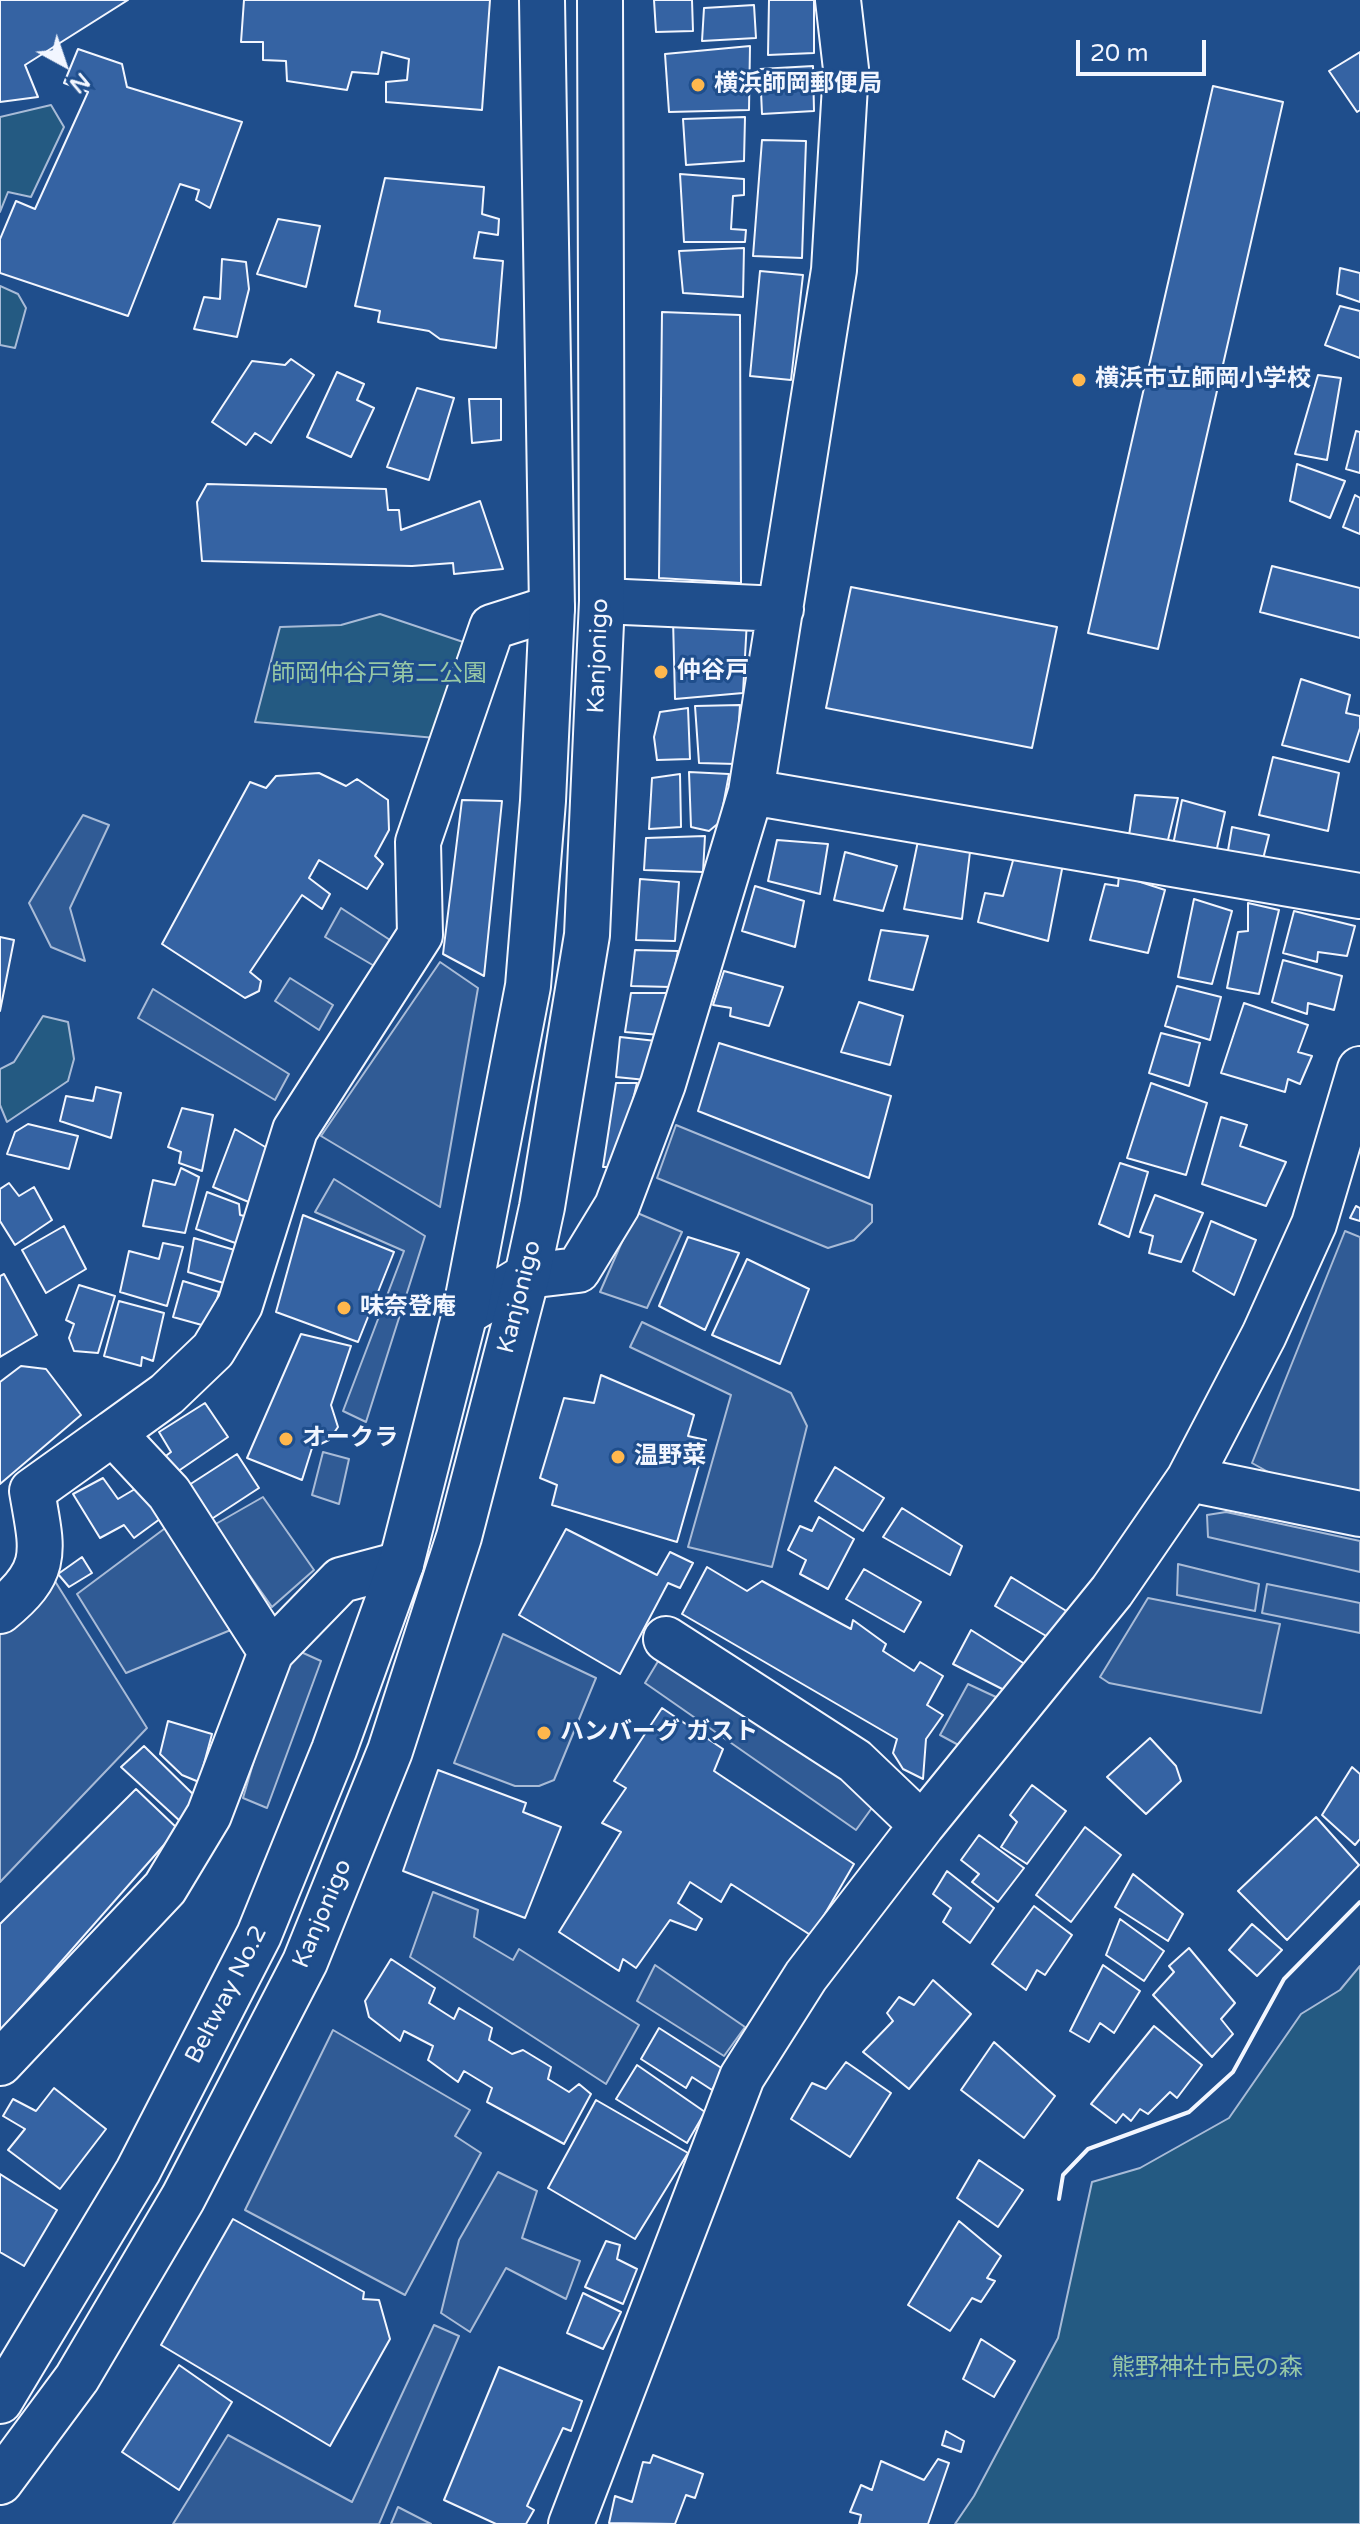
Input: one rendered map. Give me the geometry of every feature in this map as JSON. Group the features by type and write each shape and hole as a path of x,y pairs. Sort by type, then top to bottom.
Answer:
{"street":[{"name":"Kanjonigo","path":"401,1564 465,1313 528,986 543,801 552,608 542,0"},
{"name":"Kanjonigo","path":"0,2482 77,2378 176,2211 305,1962 390,1751 459,1537 527,1276 542,1207 587,935 602,601 600,0"},
{"path":"465,1313 527,1276 578,1270 617,1206 663,1084 751,792 834,270 846,69 838,0"},
{"path":"602,601 781,609"},
{"path":"0,1611 24,1591 43,1553 32,1491 167,1394 213,1350 240,1305 295,1130 420,935 418,842 492,627 552,608"},
{"path":"751,792 1360,896"},
{"path":"571,2524 686,2216 742,2077 806,1976 922,1825 1112,1591 1189,1479 1264,1335 1314,1224 1360,1069"},
{"path":"113,1433 169,1493 271,1652"},
{"path":"1189,1479 1360,1514"},
{"path":"0,2063 165,1888 209,1815 271,1652 341,1580 401,1564"},
{"name":"Beltway No.2","path":"0,2401 138,2171 259,1935 334,1750 401,1564"},
{"path":"666,1639 855,1761 922,1825"}],"green space":[{"path":"51,105 64,127 31,197 8,192 0,212 0,117"},
{"path":"0,286 18,294 26,308 15,348 0,345"},
{"name":"師岡仲谷戸第二公園","path":"380,614 478,647 447,739 255,722 280,627 341,625"},
{"path":"43,1016 68,1022 74,1059 68,1081 7,1122 0,1105 0,1069 14,1062"},
{"name":"熊野神社市民の森","path":"1360,1966 1360,2524 955,2524 974,2496 1058,2338 1092,2182 1140,2168 1229,2118 1301,2014 1340,1990"}],"shaded area":[{"path":"83,815 109,825 70,908 85,961 51,947 29,903"},
{"path":"341,908 390,940 376,967 325,937"},
{"path":"440,962 478,988 440,1207 321,1136"},
{"path":"290,978 333,1005 319,1030 275,1001"},
{"path":"153,989 289,1074 275,1100 138,1018"},
{"path":"676,1125 872,1205 872,1222 854,1240 828,1248 657,1178"},
{"path":"334,1179 425,1236 366,1422 343,1411 404,1251 315,1212"},
{"path":"635,1212 682,1232 647,1308 600,1292"},
{"path":"1345,1231 1360,1237 1360,1497 1279,1478 1252,1463"},
{"path":"642,1322 791,1393 807,1426 772,1567 688,1547 731,1395 630,1347"},
{"path":"323,1452 349,1459 339,1504 312,1495"},
{"path":"263,1497 314,1570 272,1607 214,1525"},
{"path":"1226,1512 1360,1541 1360,1572 1208,1537 1207,1515"},
{"path":"168,1526 238,1627 126,1673 77,1594"},
{"path":"1178,1564 1259,1584 1255,1611 1177,1595"},
{"path":"53,1578 147,1728 0,1882 0,1635 36,1606"},
{"path":"1267,1584 1360,1603 1360,1633 1262,1613"},
{"path":"1148,1598 1280,1624 1261,1713 1109,1683 1100,1677"},
{"path":"503,1634 596,1678 554,1780 539,1786 515,1786 454,1763"},
{"path":"301,1652 321,1661 267,1808 243,1798 281,1668"},
{"path":"663,1653 832,1766 874,1805 856,1830 645,1683"},
{"path":"968,1684 996,1697 964,1748 940,1735"},
{"path":"433,1892 478,1910 474,1937 513,1960 519,1949 639,2025 606,2084 410,1957"},
{"path":"655,1965 745,2027 724,2056 637,2001"},
{"path":"333,2030 470,2110 455,2136 481,2153 405,2295 245,2210"},
{"path":"498,2172 537,2191 522,2238 580,2261 566,2299 506,2268 470,2332 441,2313 459,2240"},
{"path":"434,2325 459,2336 379,2524 173,2524 228,2435 352,2502"},
{"path":"398,2507 431,2524 391,2524"}],"building":[{"path":"0,0 128,0 25,65 38,97 0,102"},
{"path":"244,0 490,0 482,110 386,102 386,82 407,80 409,59 382,52 378,74 352,72 347,90 287,81 286,61 263,60 263,42 241,42"},
{"path":"654,0 692,0 693,31 656,32"},
{"path":"769,0 814,0 814,53 768,55"},
{"path":"754,5 756,38 702,41 704,8"},
{"path":"750,46 749,110 669,112 665,54"},
{"path":"78,49 122,64 127,87 242,122 210,208 196,200 199,190 180,184 128,316 0,273 0,239 16,201 35,209 88,92 64,83"},
{"path":"1360,52 1360,110 1357,112 1329,71"},
{"path":"813,66 814,111 762,114 760,69"},
{"path":"1213,86 1283,102 1158,649 1088,633"},
{"path":"745,117 744,161 686,165 683,119"},
{"path":"762,140 806,141 802,258 753,256"},
{"path":"680,174 744,179 744,195 733,196 731,229 746,230 745,242 684,242"},
{"path":"385,178 484,187 482,214 499,219 498,235 479,232 474,258 503,261 496,348 440,339 429,331 378,322 380,311 355,306"},
{"path":"278,219 320,226 306,287 257,274"},
{"path":"744,248 743,297 683,293 679,251"},
{"path":"222,259 246,262 249,289 237,337 194,329 204,297 220,299"},
{"path":"1340,268 1360,273 1360,302 1337,294"},
{"path":"760,271 803,275 791,380 750,376"},
{"path":"1340,306 1360,311 1360,358 1325,345"},
{"path":"662,312 740,315 741,583 659,578"},
{"path":"291,359 314,375 271,443 255,433 246,445 212,422 252,361 285,365"},
{"path":"337,372 364,384 357,400 374,408 351,457 307,437"},
{"path":"1318,375 1341,378 1327,460 1295,454"},
{"path":"417,388 454,398 429,480 387,467"},
{"path":"469,399 501,399 501,440 472,443"},
{"path":"1356,431 1360,432 1360,473 1346,469"},
{"path":"1297,464 1345,481 1330,518 1290,501"},
{"path":"207,484 386,489 388,510 399,510 401,530 480,501 503,569 454,574 453,563 412,566 202,561 197,502"},
{"path":"1355,495 1360,498 1360,534 1343,527"},
{"path":"1272,566 1360,588 1360,638 1260,612"},
{"path":"851,587 1057,627 1032,748 826,708"},
{"path":"673,619 747,620 743,693 675,699"},
{"path":"1301,679 1350,695 1346,713 1360,716 1360,728 1349,762 1282,745"},
{"path":"740,705 736,764 699,763 695,706"},
{"path":"688,708 690,759 657,760 654,737 660,712"},
{"path":"1273,757 1339,773 1328,831 1259,815"},
{"path":"689,772 729,774 720,822 709,831 691,827"},
{"path":"319,773 346,786 357,779 388,800 389,830 375,856 383,864 367,889 319,860 309,878 330,894 322,909 302,895 250,972 261,981 259,991 245,998 162,944 250,782 266,788 276,776"},
{"path":"680,774 681,827 649,829 652,778"},
{"path":"1135,795 1178,798 1167,844 1128,842"},
{"path":"462,800 502,801 484,976 443,954"},
{"path":"1182,800 1225,812 1215,857 1173,845"},
{"path":"1232,827 1269,835 1260,871 1226,862"},
{"path":"705,836 703,872 644,870 646,838"},
{"path":"777,840 828,844 820,894 768,881"},
{"path":"918,841 970,852 962,919 904,909"},
{"path":"845,852 897,866 883,911 834,900"},
{"path":"1014,857 1063,864 1048,941 978,922 985,893 1003,896"},
{"path":"1119,875 1165,890 1148,953 1090,940 1105,884 1118,886"},
{"path":"640,879 679,882 675,941 636,940"},
{"path":"755,886 804,901 795,947 742,931"},
{"path":"1194,899 1232,911 1212,984 1178,977"},
{"path":"1248,903 1279,910 1259,994 1227,988 1238,932 1248,931"},
{"path":"1294,911 1355,926 1347,956 1318,952 1317,962 1283,953"},
{"path":"881,930 928,936 913,990 869,980"},
{"path":"0,937 14,940 0,1011"},
{"path":"635,950 678,951 671,987 631,986"},
{"path":"1283,960 1342,976 1334,1010 1308,1003 1307,1014 1272,1002"},
{"path":"724,971 783,987 769,1026 730,1016 731,1008 713,1005"},
{"path":"1177,986 1221,997 1210,1040 1165,1026"},
{"path":"631,993 670,993 660,1035 625,1032"},
{"path":"859,1002 903,1016 890,1065 841,1052"},
{"path":"1244,1003 1308,1025 1298,1052 1312,1056 1300,1084 1288,1079 1285,1092 1221,1073"},
{"path":"1161,1033 1200,1043 1189,1086 1149,1073"},
{"path":"620,1037 656,1041 646,1080 616,1077"},
{"path":"719,1043 891,1096 869,1178 698,1111"},
{"path":"616,1083 637,1083 617,1167 603,1167"},
{"path":"1151,1083 1207,1103 1186,1175 1127,1158"},
{"path":"96,1087 121,1093 111,1138 60,1121 66,1096 93,1101"},
{"path":"182,1108 213,1115 202,1171 179,1163 181,1152 168,1147"},
{"path":"1221,1117 1247,1125 1240,1146 1286,1162 1266,1206 1202,1184"},
{"path":"28,1124 78,1136 69,1169 7,1154 15,1132"},
{"path":"235,1129 272,1151 251,1203 213,1187"},
{"path":"1120,1163 1148,1172 1129,1237 1099,1224"},
{"path":"181,1168 199,1177 185,1233 143,1226 153,1180 175,1185"},
{"path":"9,1183 19,1196 34,1187 52,1220 15,1245 0,1221 0,1189"},
{"path":"207,1192 239,1204 240,1215 249,1217 241,1245 196,1229"},
{"path":"1155,1195 1203,1213 1181,1262 1149,1253 1153,1236 1140,1232"},
{"path":"1356,1206 1360,1208 1360,1221 1350,1218"},
{"path":"303,1215 394,1252 358,1342 276,1312"},
{"path":"1211,1221 1256,1240 1234,1295 1193,1271"},
{"path":"64,1226 86,1269 46,1293 22,1250"},
{"path":"688,1237 739,1253 705,1330 659,1306"},
{"path":"194,1238 238,1251 230,1285 188,1272"},
{"path":"163,1243 183,1247 167,1306 120,1292 129,1251 159,1259"},
{"path":"747,1259 809,1289 780,1364 712,1335"},
{"path":"4,1274 37,1335 0,1357 0,1276"},
{"path":"183,1281 219,1292 209,1327 173,1317"},
{"path":"79,1285 115,1296 98,1353 74,1351 69,1338 74,1324 66,1320"},
{"path":"119,1301 164,1313 153,1361 142,1357 141,1366 104,1356"},
{"path":"301,1334 351,1346 331,1405 338,1427 329,1440 312,1448 302,1480 247,1458"},
{"path":"21,1366 46,1369 81,1415 0,1484 0,1382"},
{"path":"601,1375 694,1415 688,1436 706,1440 677,1542 552,1505 557,1485 540,1478 564,1398 594,1403"},
{"path":"205,1403 228,1437 174,1474 163,1458 171,1452 159,1432"},
{"path":"237,1454 259,1488 210,1520 189,1485"},
{"path":"835,1467 884,1498 863,1531 815,1501"},
{"path":"103,1478 118,1499 140,1486 164,1516 134,1538 124,1525 100,1538 73,1494"},
{"path":"902,1508 962,1546 950,1575 883,1537"},
{"path":"819,1517 854,1539 828,1589 800,1574 806,1560 788,1550 800,1526 812,1531"},
{"path":"566,1529 657,1575 670,1552 693,1563 680,1588 668,1583 620,1674 519,1615"},
{"path":"82,1557 92,1573 69,1587 58,1574"},
{"path":"707,1567 747,1591 762,1581 851,1629 853,1620 886,1644 883,1651 914,1671 920,1662 943,1676 927,1705 943,1715 926,1739 923,1779 903,1769 893,1753 897,1739 682,1614"},
{"path":"864,1569 921,1602 904,1632 846,1599"},
{"path":"1011,1577 1068,1612 1053,1640 995,1606"},
{"path":"971,1630 1028,1666 1010,1693 953,1664"},
{"path":"662,1708 723,1749 714,1771 854,1864 812,1936 731,1884 721,1902 690,1882 678,1903 702,1919 696,1930 670,1920 636,1968 623,1959 619,1971 559,1932 621,1832 602,1823 626,1788 614,1781"},
{"path":"168,1721 212,1734 199,1782 182,1775 160,1754"},
{"path":"1150,1738 1176,1766 1181,1781 1146,1814 1107,1777"},
{"path":"144,1746 200,1801 181,1822 121,1767"},
{"path":"1352,1767 1360,1774 1360,1839 1355,1845 1322,1815"},
{"path":"438,1770 526,1803 523,1812 561,1827 525,1918 403,1871"},
{"path":"1032,1785 1066,1811 1027,1864 1001,1847 1017,1822 1010,1815"},
{"path":"136,1789 178,1829 0,2031 0,1924"},
{"path":"1316,1817 1359,1865 1287,1940 1238,1891"},
{"path":"1085,1827 1121,1855 1071,1922 1036,1895"},
{"path":"979,1835 1024,1868 998,1902 972,1882 979,1874 961,1860"},
{"path":"947,1871 994,1908 970,1943 943,1922 951,1908 933,1894"},
{"path":"1133,1874 1183,1914 1168,1941 1115,1907"},
{"path":"1034,1906 1072,1935 1045,1975 1037,1970 1026,1990 992,1964"},
{"path":"1120,1919 1164,1951 1144,1981 1106,1955"},
{"path":"1252,1924 1282,1950 1257,1976 1229,1950"},
{"path":"1189,1948 1235,2003 1221,2019 1233,2034 1212,2057 1153,1995 1174,1972 1169,1966"},
{"path":"391,1959 435,1988 429,2003 454,2019 459,2008 492,2028 489,2040 512,2054 523,2050 551,2067 548,2079 569,2092 579,2084 591,2094 564,2144 487,2102 492,2088 464,2071 458,2082 428,2060 433,2046 404,2031 400,2041 369,2017 365,2001"},
{"path":"1103,1965 1140,1991 1114,2033 1100,2023 1089,2042 1070,2031"},
{"path":"933,1980 971,2014 909,2089 863,2052 893,2021 887,2013 899,1997 914,2005"},
{"path":"1154,2026 1202,2065 1177,2098 1170,2092 1148,2114 1140,2109 1131,2121 1123,2114 1116,2123 1091,2104"},
{"path":"659,2028 723,2069 712,2090 692,2077 686,2088 641,2059"},
{"path":"994,2042 1055,2096 1024,2138 961,2090"},
{"path":"846,2062 891,2093 850,2157 791,2119 812,2083 826,2089"},
{"path":"637,2065 705,2112 687,2143 616,2099"},
{"path":"54,2088 106,2129 60,2189 8,2150 25,2129 3,2116 13,2099 36,2111"},
{"path":"596,2100 688,2153 635,2239 548,2188"},
{"path":"979,2160 1023,2190 998,2227 957,2198"},
{"path":"0,2174 57,2210 24,2266 0,2252"},
{"path":"233,2219 364,2292 363,2299 379,2300 390,2339 330,2446 161,2345"},
{"path":"959,2221 1001,2256 987,2278 995,2281 981,2302 972,2298 950,2331 908,2305"},
{"path":"606,2241 620,2245 617,2259 637,2269 623,2304 585,2287"},
{"path":"583,2293 621,2312 603,2349 567,2333"},
{"path":"981,2339 1015,2361 994,2397 963,2379"},
{"path":"179,2365 232,2402 179,2490 122,2452"},
{"path":"499,2367 582,2401 571,2431 563,2428 527,2506 534,2510 526,2524 496,2524 444,2500"},
{"path":"946,2431 964,2441 961,2452 942,2445"},
{"path":"653,2455 703,2474 695,2498 686,2495 675,2524 609,2523 615,2496 632,2502 643,2462 650,2463"},
{"path":"938,2459 949,2463 928,2524 859,2524 861,2515 850,2512 861,2485 872,2490 881,2461 924,2480"}],"wall":[{"path":"1059,2199 1063,2175 1088,2149 1189,2112 1233,2072 1284,1979 1360,1902"}],"place":[{"name":"横浜師岡郵便局","path":"698,85"},
{"name":"横浜市立師岡小学校","path":"1079,380"},
{"name":"仲谷戸","path":"661,672"},
{"name":"味奈登庵","path":"344,1308"},
{"name":"オークラ","path":"286,1439"},
{"name":"温野菜","path":"618,1457"},
{"name":"ハンバーグ ガスト","path":"544,1733"}]}
